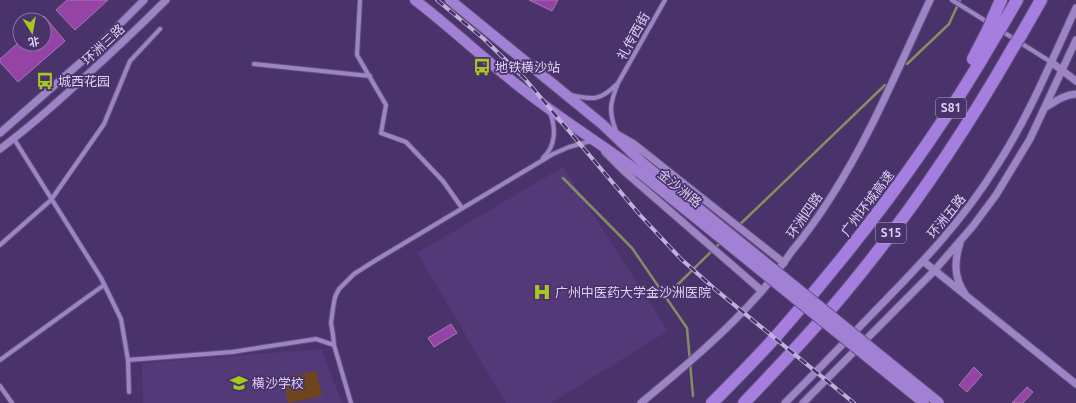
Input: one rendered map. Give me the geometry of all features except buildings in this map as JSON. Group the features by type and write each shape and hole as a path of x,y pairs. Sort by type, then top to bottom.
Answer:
{"highway":[{"name":"S15","path":"998,21 1001,0"},
{"path":"998,21 1017,0"},
{"name":"S15","path":"744,403 815,326 870,261 911,206 954,144 990,88 1041,0"},
{"name":"广州环城高速","path":"712,403 778,334 856,241 903,179 921,152 998,21"}],"main road":[{"name":"金沙洲路","path":"415,0 548,109 594,141 642,168 939,403"},
{"name":"金沙洲路","path":"450,0 602,124 623,145 642,168 924,403"}],"street":[{"name":"环洲三路","path":"0,132 89,55 144,0"},
{"name":"环洲三路","path":"0,149 14,139 92,71 166,0"},
{"path":"360,0 357,55 386,106 381,134 406,142 443,181 462,208"},
{"name":"礼传西街","path":"618,83 665,0"},
{"name":"环洲四路","path":"641,403 681,370 762,291 821,212 844,174 892,82 930,0"},
{"path":"952,0 1051,62 1076,81"},
{"name":"环洲五路","path":"785,403 923,261 961,218 996,168 1014,136 1076,8"},
{"path":"0,245 51,200 104,124 130,61 160,30"},
{"name":"环洲五路","path":"803,403 934,271 961,241 996,195 1030,139 1076,40"},
{"path":"254,64 370,76"},
{"path":"565,94 583,98 600,97 608,93 618,83"},
{"path":"618,83 611,100 610,108 612,122 623,145"},
{"path":"1044,109 1065,96 1076,94"},
{"path":"538,162 546,155 553,142 554,126 548,109"},
{"path":"602,124 634,144 784,263"},
{"path":"14,139 104,285 121,320 128,360 129,392"},
{"path":"351,403 334,345 331,323 335,297 345,281 376,260 561,149 594,141 624,171 762,291"},
{"path":"961,241 957,254 956,267 960,286 969,299"},
{"path":"923,261 1076,384"},
{"path":"0,360 104,285"},
{"path":"128,360 232,352 316,339 334,345"},
{"path":"0,386 12,403"},
{"path":"808,403 810,396"}],"shaded area":[{"name":"广州中医药大学金沙洲医院","path":"563,167 668,331 551,403 506,403 417,253"},
{"name":"横沙学校","path":"321,349 342,403 143,403 142,363"},
{"path":"316,371 322,396 288,403 283,378"}],"waterway":[{"path":"907,64 949,24 960,0"},
{"path":"732,232 885,85"},
{"path":"563,178 632,248 687,328 693,396"},
{"path":"666,296 721,242"}],"railway":[{"path":"437,0 484,39 525,79 640,215 681,259 716,290 854,403"}],"place":[{"name":"地铁横沙站","path":"482,67"},
{"name":"城西花园","path":"45,81"},
{"name":"广州中医药大学金沙洲医院","path":"542,292"},
{"name":"横沙学校","path":"239,383"}]}
